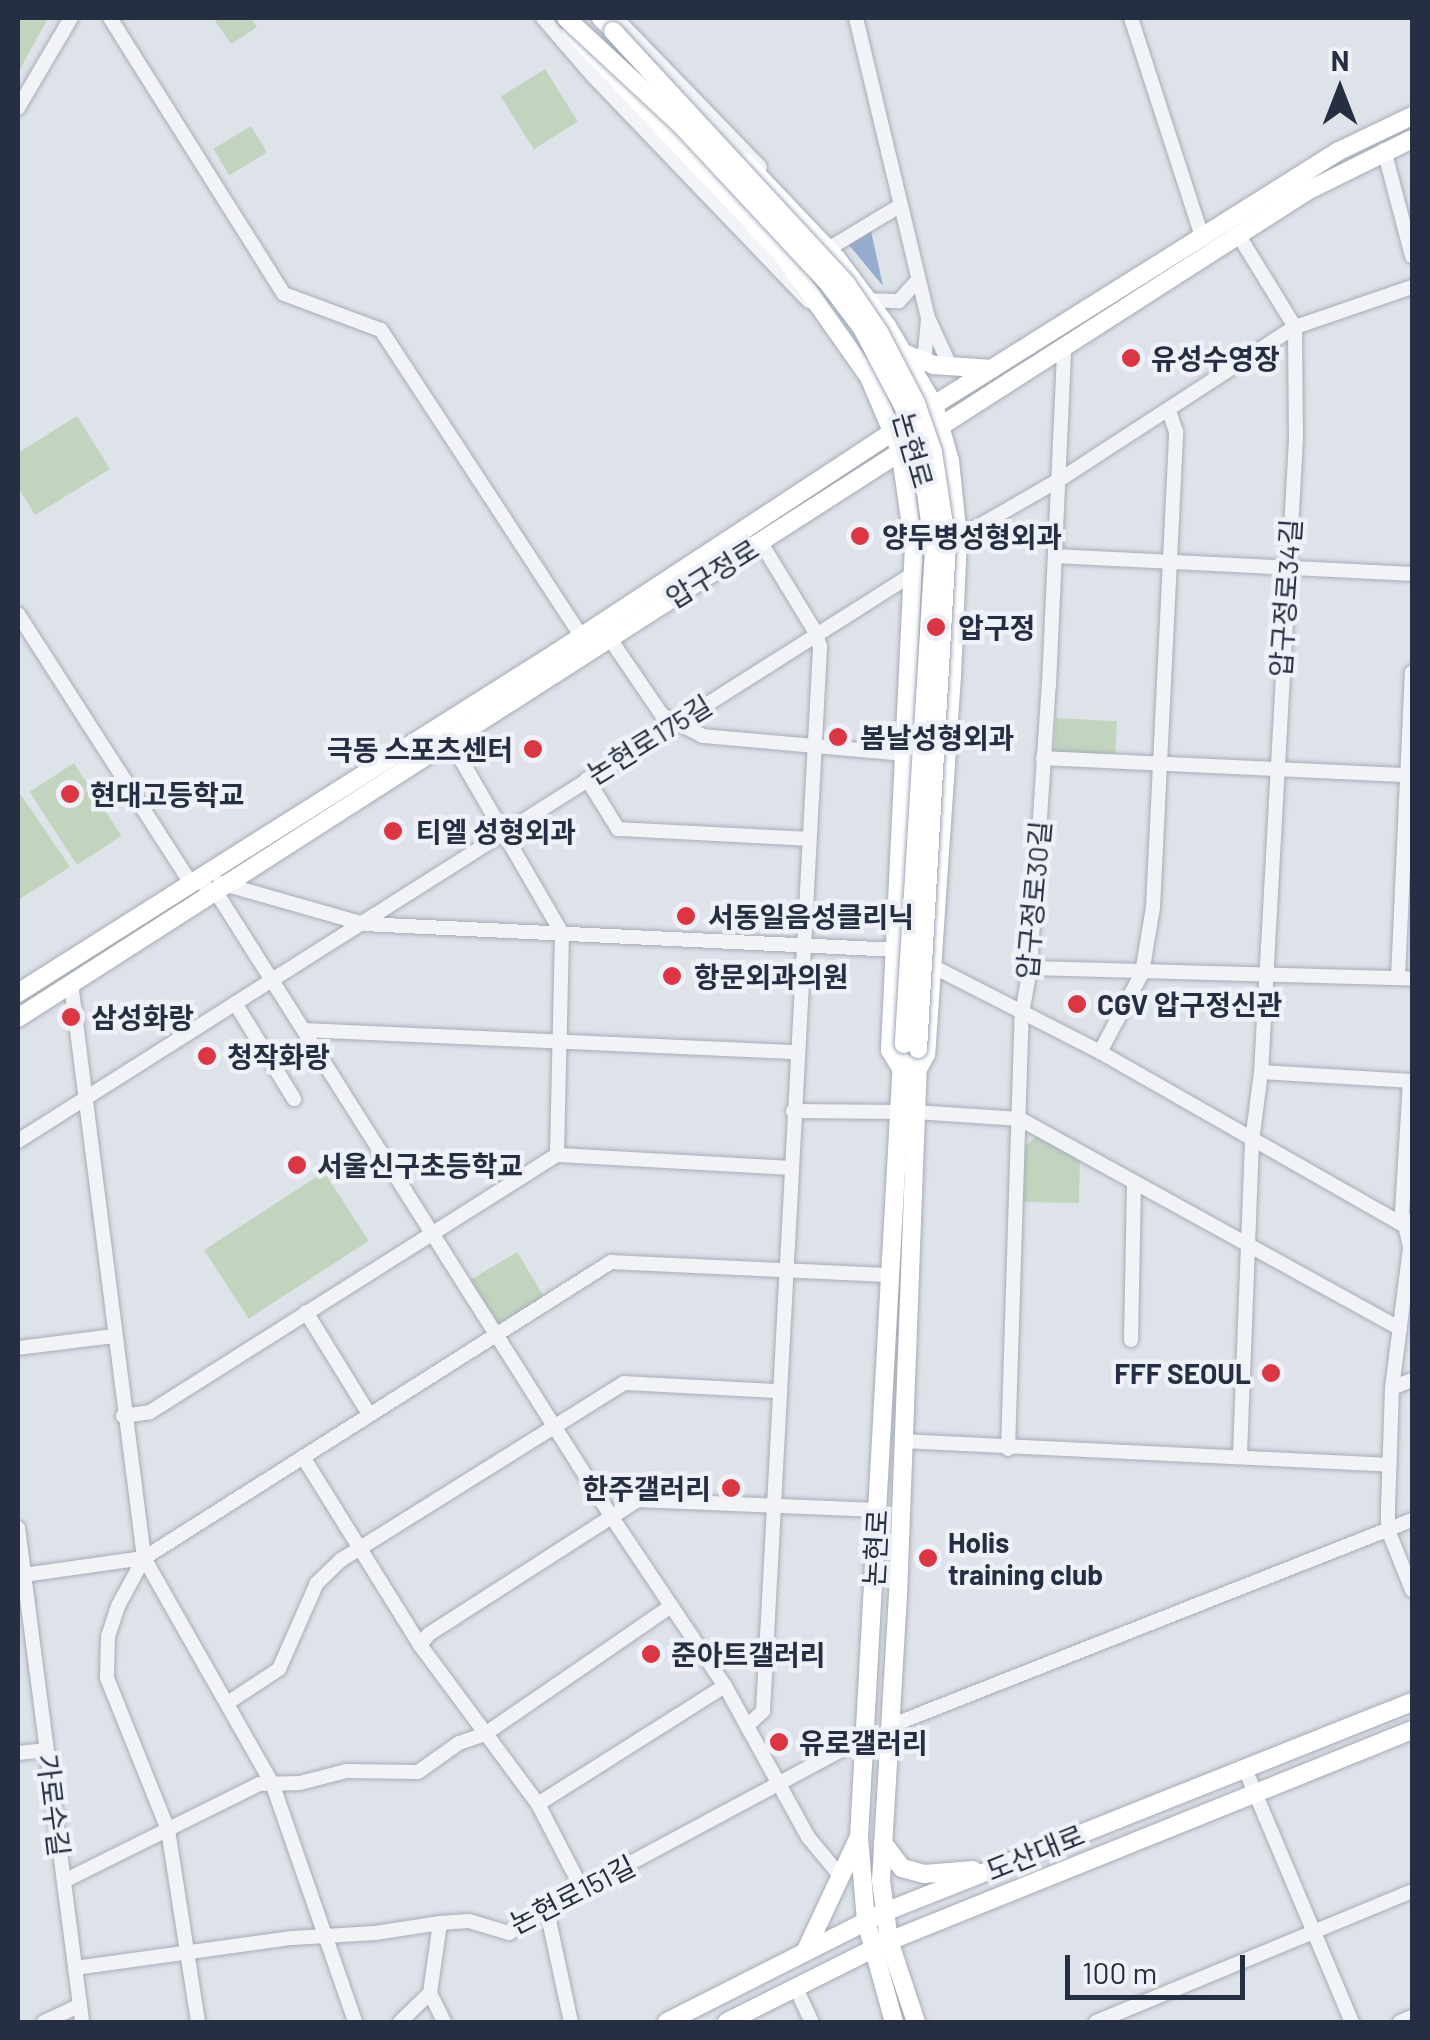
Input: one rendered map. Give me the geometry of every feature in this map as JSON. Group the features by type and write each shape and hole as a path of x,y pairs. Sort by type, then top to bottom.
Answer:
{"main road":[{"name":"논현로","path":"563,18 584,47 783,255 869,377 897,441 914,546 890,1050 909,1070"},
{"name":"논현로","path":"563,18 680,124 829,284 862,328 905,410 921,458 934,550 911,1047"},
{"name":"논현로","path":"610,22 847,285 879,332 916,402 933,452 947,545 909,1070 903,1441 883,1842 885,1912 880,1945 894,2022"},
{"name":"논현로","path":"610,22 835,252 904,353 941,425 958,542 926,1054 909,1070"},
{"name":"압구정로","path":"604,630 761,543 897,441 934,405 1339,151 1412,116"},
{"name":"압구정로","path":"18,993 190,882 585,642 897,441 941,425 1064,351 1307,191 1412,139"},
{"path":"904,353 951,368 992,369"},
{"path":"914,546 920,553 939,557 958,542"},
{"path":"912,579 928,568 944,569 956,582"},
{"name":"압구정로","path":"18,1018 448,740 585,642"},
{"name":"논현로","path":"908,1112 891,1275 859,1837 866,1921 916,2022"},
{"name":"도산대로","path":"667,2022 885,1912 1412,1702"},
{"name":"도산대로","path":"731,2022 880,1945 1412,1730"},
{"path":"807,1948 838,1873 859,1837"},
{"path":"883,1842 902,1868 924,1874 993,1869"}],"street":[{"path":"18,108 71,18"},
{"path":"110,18 284,294 381,330 585,642"},
{"path":"543,18 764,258 826,317"},
{"path":"856,18 928,319 951,368"},
{"path":"1131,18 1203,238"},
{"path":"1384,150 1412,256"},
{"path":"835,252 900,205"},
{"path":"1238,236 1295,328"},
{"path":"866,300 899,302 918,280"},
{"path":"958,542 1295,328 1412,287"},
{"path":"924,362 928,319"},
{"name":"압구정로34길","path":"1240,1457 1252,1140 1261,1072 1274,770 1296,438 1295,328"},
{"name":"압구정로30길","path":"1008,1449 1022,1014 1030,968 1044,758 1064,351"},
{"path":"1100,1052 1142,973 1153,907 1176,432 1169,410"},
{"path":"747,1726 762,1711 820,647 816,633 761,543"},
{"path":"1056,556 1412,574"},
{"name":"논현로175길","path":"18,1141 816,633 912,579"},
{"path":"18,614 190,882 364,924 896,950"},
{"path":"604,630 662,715 702,736 906,754"},
{"path":"1030,968 1406,978 1412,672"},
{"path":"448,740 562,932 556,1155"},
{"path":"1044,758 1408,775"},
{"path":"587,778 618,829 810,839"},
{"path":"221,887 272,980 611,1516 725,1686 776,1786 808,1837 838,1873"},
{"path":"932,966 1100,1052 1404,1226"},
{"path":"71,983 144,1558 272,1782 355,2022"},
{"path":"235,1003 294,1099"},
{"path":"305,1030 796,1052"},
{"path":"1261,1072 1411,1081 1404,1226 1410,1248 1392,1388 1388,1530 1412,1590"},
{"path":"794,1110 1020,1119 1400,1330"},
{"path":"124,1416 150,1412 556,1155 789,1168"},
{"path":"1130,1340 1134,1183"},
{"path":"198,2022 168,1830 107,1678 106,1655 113,1621 130,1576 144,1558 612,1262 891,1275"},
{"path":"306,1312 370,1414"},
{"path":"18,1348 115,1336"},
{"path":"1392,1388 1412,1380"},
{"path":"229,1702 279,1670 317,1583 361,1549 624,1383 778,1391"},
{"path":"903,1441 1389,1465"},
{"path":"303,1457 420,1645 538,1804 582,1889"},
{"path":"420,1645 430,1634 638,1500 877,1510"},
{"path":"890,1726 1412,1520"},
{"name":"가로수길","path":"18,1528 82,2022"},
{"path":"24,1575 144,1558"},
{"path":"64,1881 259,1784 300,1783 346,1771 418,1772 459,1743 485,1734 671,1606"},
{"path":"538,1804 725,1686"},
{"name":"논현로151길","path":"75,1968 440,1923 469,1922 509,1933 582,1889 864,1738"},
{"path":"18,1753 46,1750"},
{"path":"1245,1769 1316,1929 1352,2022"},
{"path":"1096,2022 1412,1890"},
{"path":"547,1910 571,2022"},
{"path":"440,1923 430,1993 444,2022"},
{"path":"796,1986 812,2022"},
{"path":"400,2022 430,1993"},
{"path":"44,2022 80,2005"},
{"path":"1400,2022 1412,2017"}],"green space":[{"path":"18,18 48,18 18,73"},
{"path":"251,18 257,27 231,44 214,19"},
{"path":"545,69 578,122 534,149 501,97"},
{"path":"251,126 267,153 229,175 213,149"},
{"path":"77,416 110,469 35,515 18,487 18,453"},
{"path":"1056,718 1117,721 1115,758 1054,755"},
{"path":"74,763 121,836 77,865 30,792"},
{"path":"21,795 70,867 18,900 18,797"},
{"path":"1039,1134 1080,1158 1079,1203 1022,1202 1023,1147"},
{"path":"324,1172 369,1241 249,1319 204,1250"},
{"path":"517,1252 545,1298 493,1329 466,1283"}],"water":[{"path":"871,231 883,286 849,245"}],"place":[{"name":"유성수영장","path":"1131,358"},
{"name":"양두병성형외과","path":"860,536"},
{"name":"압구정","path":"936,627"},
{"name":"봄날성형외과","path":"838,737"},
{"name":"극동 스포츠센터","path":"533,749"},
{"name":"현대고등학교","path":"70,794"},
{"name":"티엘 성형외과","path":"393,831"},
{"name":"서동일음성클리닉","path":"686,916"},
{"name":"항문외과의원","path":"672,976"},
{"name":"CGV 압구정신관","path":"1077,1004"},
{"name":"삼성화랑","path":"71,1017"},
{"name":"청작화랑","path":"207,1056"},
{"name":"서울신구초등학교","path":"297,1165"},
{"name":"FFF SEOUL","path":"1271,1373"},
{"name":"한주갤러리","path":"731,1488"},
{"name":"Holis training club","path":"928,1558"},
{"name":"준아트갤러리","path":"651,1654"},
{"name":"유로갤러리","path":"779,1742"}]}
